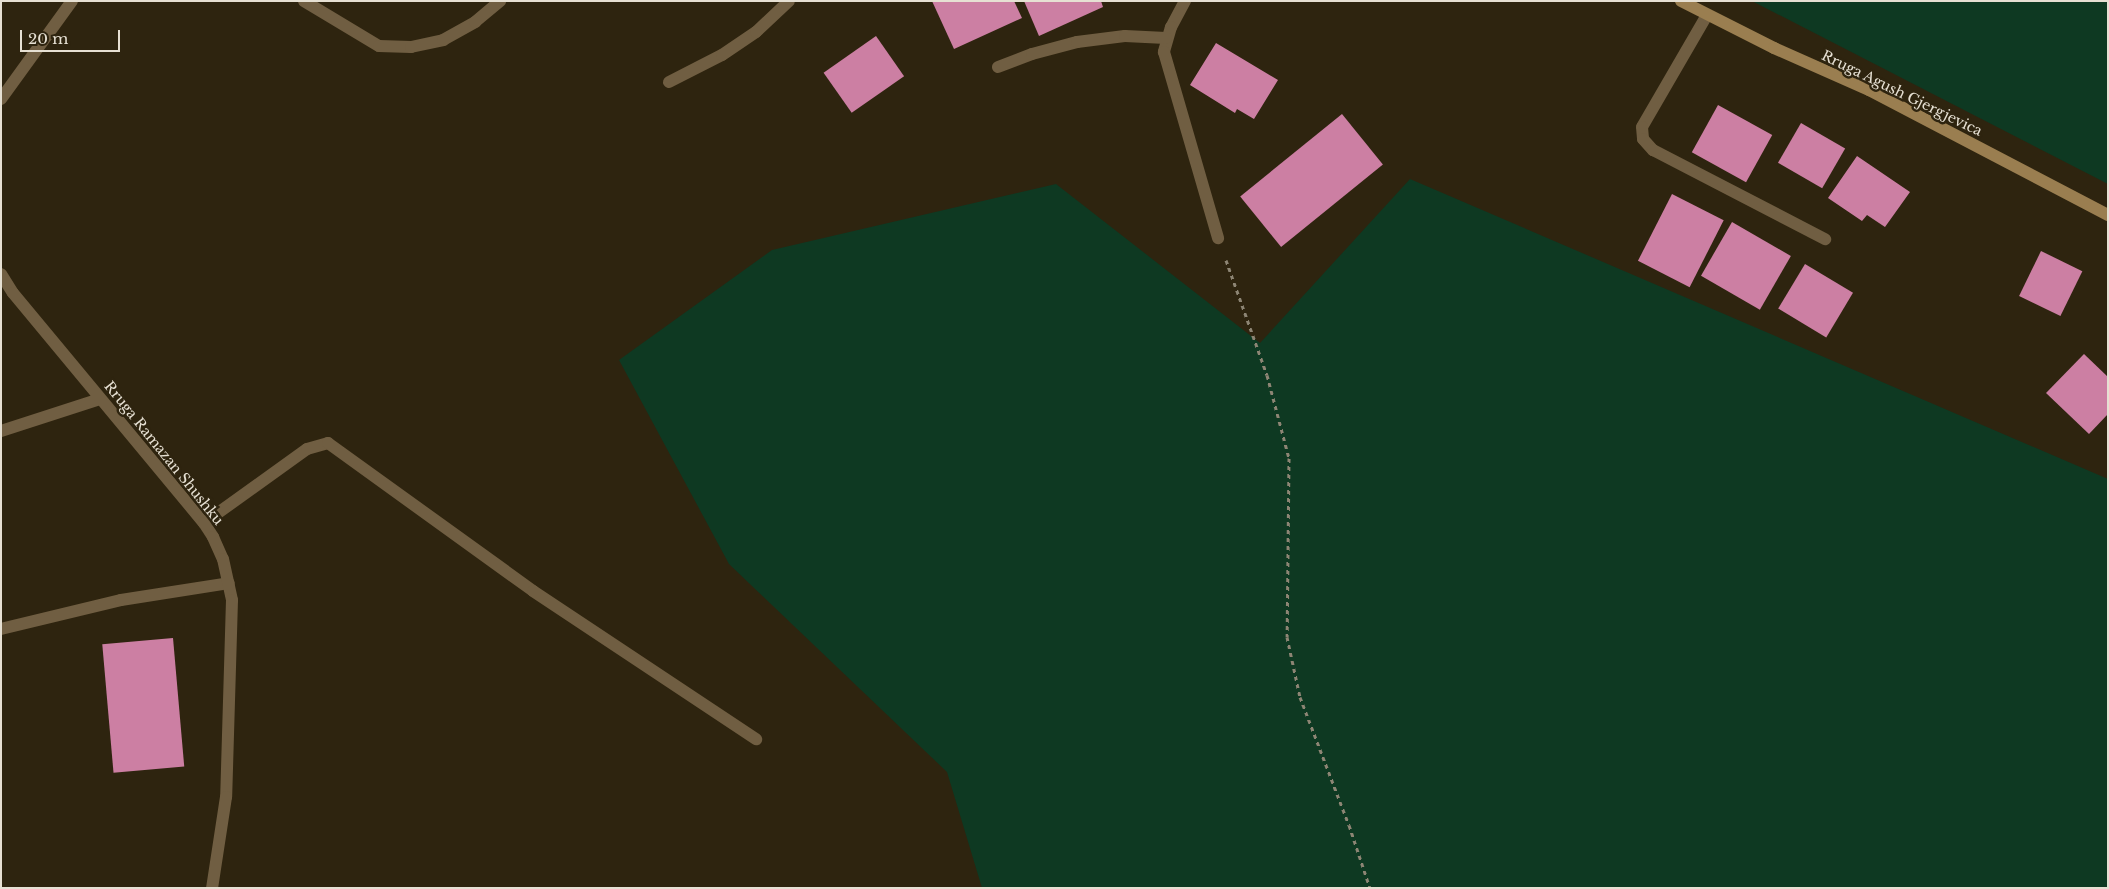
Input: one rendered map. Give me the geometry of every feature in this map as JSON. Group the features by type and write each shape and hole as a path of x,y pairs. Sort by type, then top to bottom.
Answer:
{"main road":[{"name":"Rruga Agush Gjergjevica","path":"1681,1 1707,15 1869,90 2108,215"}],"street":[{"path":"1,98 72,1"},
{"path":"304,1 379,46 411,47 443,40 476,22 500,1"},
{"path":"670,82 722,55 756,32 789,1"},
{"path":"1185,1 1166,38 1164,52 1166,66 1218,238"},
{"path":"1707,15 1642,127 1643,139 1653,150 1825,238"},
{"path":"998,66 1032,54 1077,42 1125,36 1166,38"},
{"name":"Rruga Ramazan Shushku","path":"1,274 13,293 204,523 223,559 232,600 226,797 212,888"},
{"path":"1,431 100,399"},
{"path":"204,523 307,449 328,443 533,591 756,739"},
{"path":"1,629 121,600 229,583"}],"path":[{"path":"1218,238 1267,375 1289,458 1287,637 1300,697 1350,825 1370,888"}],"green space":[{"path":"1752,1 2108,1 2108,184"},
{"path":"1410,179 2108,479 2108,888 982,888 947,772 729,564 619,360 772,250 1056,184 1260,343"}],"building":[{"path":"932,1 1014,1 1022,18 954,49"},
{"path":"1024,1 1101,1 1103,7 1039,36"},
{"path":"876,36 904,76 852,113 824,73"},
{"path":"1216,43 1278,80 1254,119 1237,109 1235,113 1190,85"},
{"path":"1718,105 1772,135 1746,182 1692,152"},
{"path":"1342,114 1383,165 1281,247 1240,196"},
{"path":"1801,123 1845,148 1822,188 1778,163"},
{"path":"1857,156 1910,192 1885,227 1867,215 1862,221 1828,198"},
{"path":"1672,194 1724,220 1690,287 1638,261"},
{"path":"1732,222 1791,256 1760,310 1701,276"},
{"path":"2041,251 2082,271 2060,316 2019,296"},
{"path":"1805,264 1853,293 1826,337 1778,309"},
{"path":"2084,354 2108,377 2108,414 2089,434 2046,393"},
{"path":"173,638 184,767 114,773 102,644"}]}
